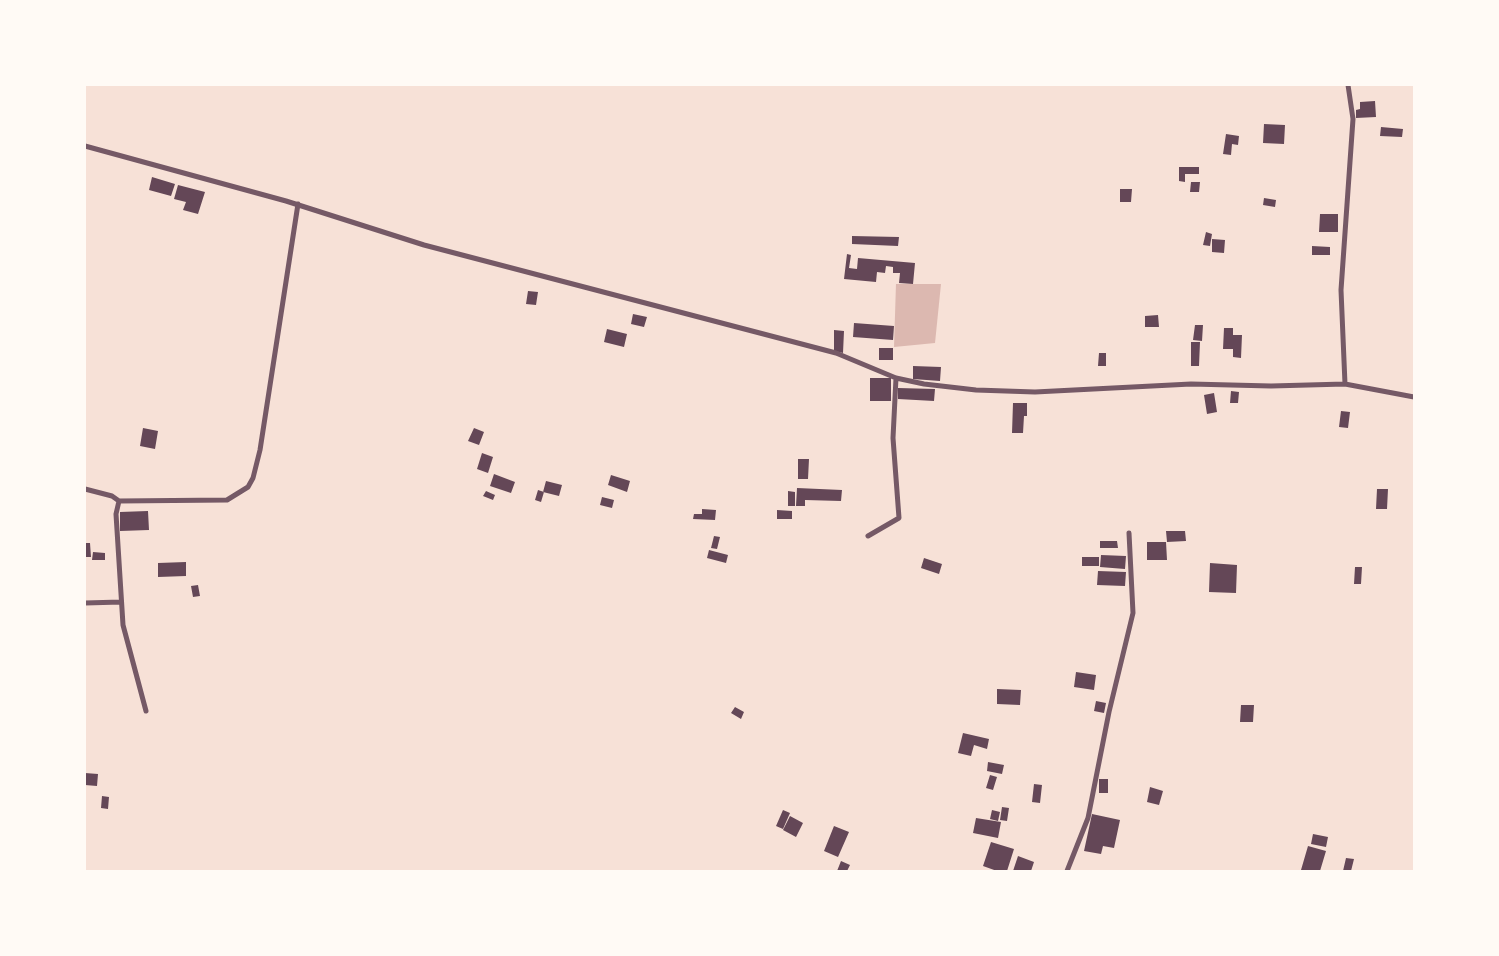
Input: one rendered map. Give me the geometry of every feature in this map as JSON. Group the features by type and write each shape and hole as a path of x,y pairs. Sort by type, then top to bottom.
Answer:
{"street":[{"path":"1345,384 1341,290 1354,119 1348,85"},
{"path":"85,146 298,204 424,245 836,353 896,378 924,384 996,391 1035,392 1191,384 1271,386 1345,384 1414,397"},
{"path":"85,489 112,496 119,501 227,500 248,487 253,478 260,450 298,204"},
{"path":"868,536 899,518 893,438 896,378"},
{"path":"119,501 116,514 123,626 146,711"},
{"path":"1067,871 1088,818 1133,613 1129,533"},
{"path":"85,603 121,602"}],"shaded area":[{"path":"896,284 941,284 935,343 894,347"}],"building":[{"path":"1375,101 1376,117 1356,118 1356,110 1360,109 1360,102"},
{"path":"1264,124 1285,125 1284,144 1263,143"},
{"path":"1381,127 1403,129 1402,137 1380,136"},
{"path":"1226,134 1239,136 1238,145 1232,144 1231,155 1223,154"},
{"path":"1179,167 1199,167 1199,174 1185,174 1185,182 1179,181"},
{"path":"152,177 175,184 171,196 149,190"},
{"path":"1191,182 1200,182 1199,192 1190,192"},
{"path":"178,185 205,192 198,214 183,210 186,202 174,199"},
{"path":"1120,189 1132,189 1131,202 1120,202"},
{"path":"1264,198 1276,200 1275,207 1263,205"},
{"path":"1320,214 1338,214 1338,232 1319,232"},
{"path":"1206,232 1212,234 1210,246 1203,245"},
{"path":"852,236 899,237 898,246 852,244"},
{"path":"1212,239 1225,240 1224,253 1212,252"},
{"path":"1312,246 1330,247 1330,255 1312,255"},
{"path":"847,254 851,255 849,268 857,269 858,258 915,263 913,284 899,283 900,273 893,273 893,267 886,266 885,273 877,272 876,282 844,279"},
{"path":"528,291 538,292 536,305 526,304"},
{"path":"633,314 647,317 644,327 631,324"},
{"path":"1158,315 1159,327 1145,327 1145,316"},
{"path":"854,323 894,326 893,340 853,337"},
{"path":"1195,325 1203,325 1202,341 1193,340"},
{"path":"1224,328 1233,328 1233,335 1242,335 1241,358 1233,357 1233,349 1223,349"},
{"path":"607,329 627,334 624,347 604,342"},
{"path":"834,330 844,331 843,353 834,351"},
{"path":"1191,342 1200,342 1199,366 1191,366"},
{"path":"879,348 893,348 893,360 879,360"},
{"path":"1099,353 1106,353 1106,366 1098,366"},
{"path":"913,366 941,367 940,381 913,379"},
{"path":"870,378 891,378 891,401 870,401"},
{"path":"898,388 935,389 934,401 898,399"},
{"path":"1231,391 1239,392 1238,403 1230,403"},
{"path":"1214,393 1217,412 1207,414 1204,395"},
{"path":"1013,403 1027,403 1027,416 1024,416 1023,433 1012,433"},
{"path":"1341,411 1350,412 1348,428 1339,427"},
{"path":"143,428 158,431 155,449 140,446"},
{"path":"474,428 484,432 479,445 468,441"},
{"path":"482,453 493,457 488,473 477,469"},
{"path":"798,459 809,459 808,479 798,479"},
{"path":"494,474 515,482 511,493 490,486"},
{"path":"611,475 630,481 627,492 608,485"},
{"path":"546,481 562,485 559,496 543,492"},
{"path":"797,488 842,490 841,501 805,500 805,506 796,506"},
{"path":"1377,489 1388,489 1387,509 1376,509"},
{"path":"538,490 544,492 541,502 535,500"},
{"path":"486,491 495,495 493,500 483,496"},
{"path":"788,491 795,492 795,506 788,506"},
{"path":"602,497 614,500 612,508 600,505"},
{"path":"702,509 716,510 715,520 693,519 694,514 702,514"},
{"path":"777,510 792,511 792,519 777,519"},
{"path":"148,511 149,530 120,531 120,512"},
{"path":"1166,531 1185,531 1186,541 1167,542"},
{"path":"714,536 720,537 717,549 711,548"},
{"path":"1100,541 1117,541 1118,548 1100,548"},
{"path":"1147,542 1166,542 1167,560 1147,560"},
{"path":"85,543 90,543 91,557 85,557"},
{"path":"709,550 728,555 726,563 707,558"},
{"path":"93,552 105,553 105,560 92,560"},
{"path":"1101,555 1126,556 1125,569 1100,567"},
{"path":"1082,557 1099,557 1099,566 1082,566"},
{"path":"924,558 942,564 939,574 921,568"},
{"path":"186,562 186,576 158,577 158,563"},
{"path":"1210,563 1237,565 1236,593 1209,592"},
{"path":"1355,567 1362,567 1361,584 1354,584"},
{"path":"1098,571 1126,572 1125,586 1097,585"},
{"path":"198,585 200,596 193,597 191,586"},
{"path":"1076,672 1096,675 1094,690 1074,687"},
{"path":"997,689 1021,690 1020,705 997,704"},
{"path":"1096,701 1106,703 1104,713 1094,711"},
{"path":"1241,705 1254,705 1253,722 1240,722"},
{"path":"735,707 744,712 741,719 731,713"},
{"path":"963,733 989,739 987,749 974,745 971,756 958,753"},
{"path":"988,762 1004,765 1002,774 987,771"},
{"path":"85,773 98,774 97,786 85,785"},
{"path":"990,775 997,777 993,790 986,788"},
{"path":"1099,779 1108,779 1108,793 1099,793"},
{"path":"1034,784 1042,785 1040,803 1032,802"},
{"path":"1150,787 1163,791 1159,805 1147,802"},
{"path":"102,796 109,797 108,809 101,808"},
{"path":"1002,807 1009,808 1007,821 1000,820"},
{"path":"783,810 790,813 783,829 776,826"},
{"path":"992,810 1000,812 998,821 990,819"},
{"path":"1092,814 1120,820 1114,848 1103,846 1101,854 1084,851"},
{"path":"790,816 803,823 796,837 783,830"},
{"path":"976,818 1001,822 998,838 973,833"},
{"path":"834,826 849,832 838,857 824,851"},
{"path":"1313,834 1328,837 1326,847 1311,844"},
{"path":"991,842 1014,849 1007,871 997,871 983,866"},
{"path":"1308,846 1326,851 1320,871 1301,870"},
{"path":"1018,856 1034,862 1031,871 1013,871"},
{"path":"1346,858 1354,859 1351,871 1343,871"},
{"path":"841,861 850,865 847,871 837,871"}]}
